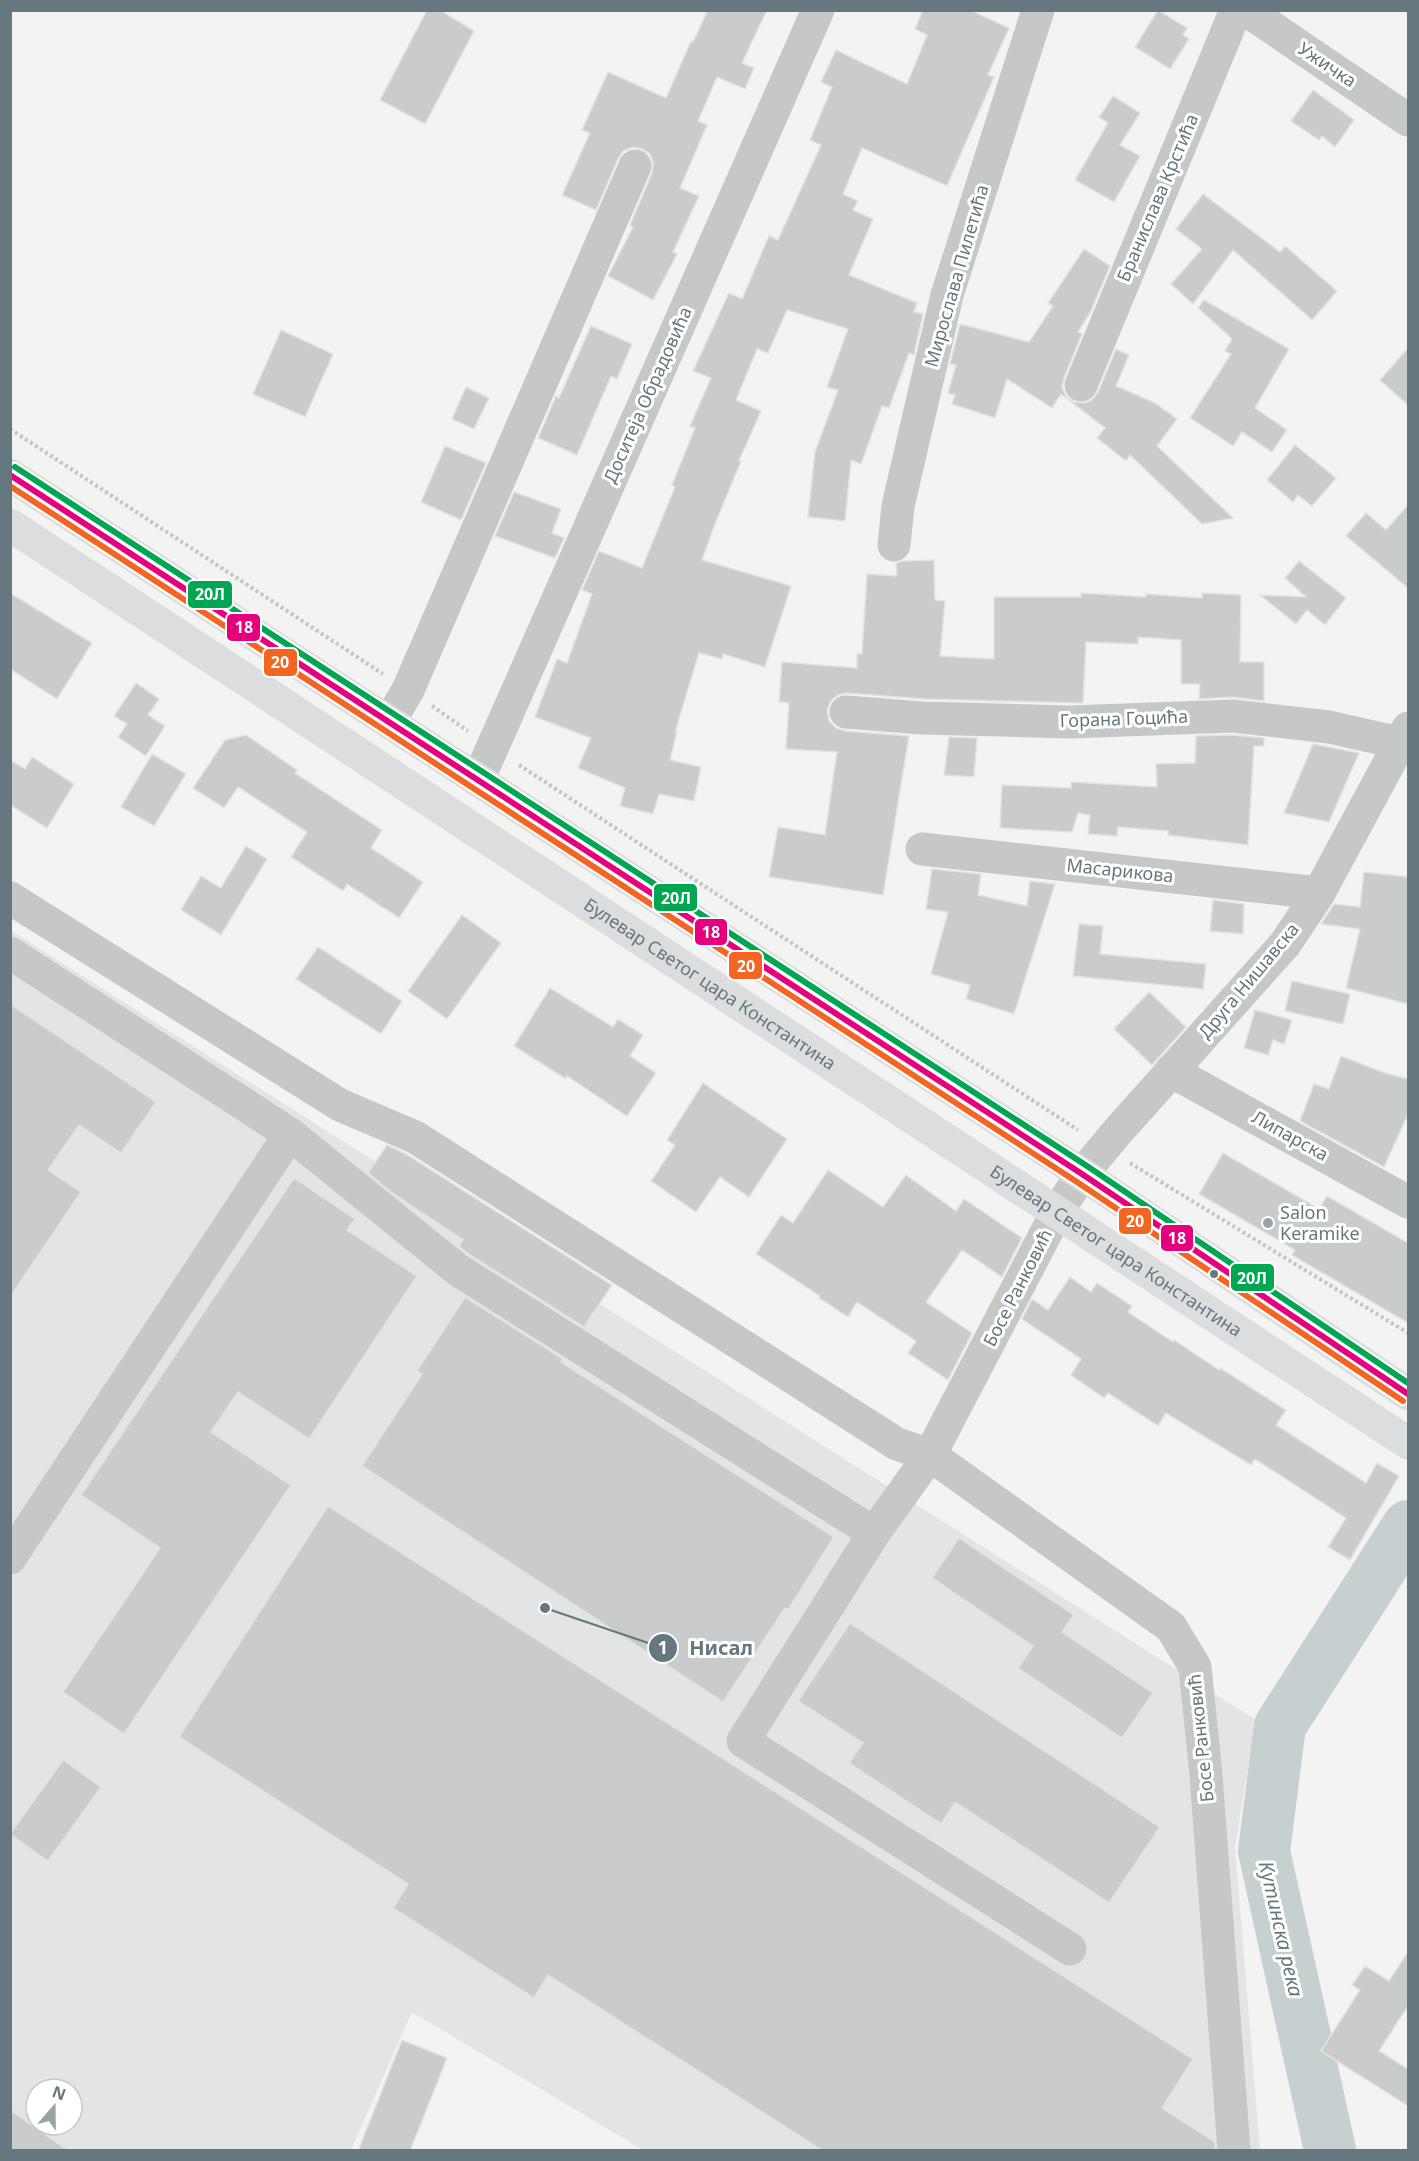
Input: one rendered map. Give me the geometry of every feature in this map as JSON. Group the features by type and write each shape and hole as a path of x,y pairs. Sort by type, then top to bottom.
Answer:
{"main road":[{"path":"10,475 1082,1174 1408,1394"},
{"name":"Булевар Светог цара Константина","path":"10,525 1403,1439"}],"street":[{"name":"Доситеја Обрадовића","path":"478,780 818,10"},
{"name":"Мирослава Пилетића","path":"894,545 898,506 947,295 1038,10"},
{"name":"Бранислава Крстића","path":"1081,385 1236,10"},
{"name":"Ужичка","path":"1246,10 1405,109"},
{"path":"389,722 408,690 635,166"},
{"name":"Горана Гоцића","path":"846,712 922,718 1070,722 1233,716 1404,736"},
{"name":"Друга Нишавска","path":"1057,1212 1082,1174 1285,944 1318,893 1404,736"},
{"name":"Масарикова","path":"922,849 1318,893"},
{"name":"Босе Ранковић","path":"10,898 340,1105 415,1137 897,1444 930,1455 1171,1627 1195,1667 1206,1775 1233,2151"},
{"path":"10,953 290,1134 458,1270 874,1533"},
{"name":"Липарска","path":"1171,1071 1408,1202"},
{"path":"10,1558 290,1134"},
{"name":"Босе Ранковић","path":"1057,1212 930,1455 874,1533 742,1741 1070,1949"}],"path":[{"path":"10,429 408,690 492,748 1105,1148 1408,1333"}],"shaded area":[{"path":"10,930 1256,1720 1235,1847 1260,2150 643,2150 412,2012 351,2150 11,2150"}],"building":[{"path":"427,10 440,10 474,31 425,124 380,100"},
{"path":"708,10 767,10 742,63 754,68 745,89 717,77 698,121 707,125 680,188 699,196 673,252 677,254 653,300 608,276 633,227 630,225 652,173 653,163 650,154 633,147 623,151 596,210 562,195 590,133 582,130 608,72 666,98 691,41 693,42"},
{"path":"923,10 970,10 1009,28 988,75 994,77 947,186 862,148 843,194 858,201 853,210 873,219 849,275 917,303 914,312 923,314 914,355 909,353 889,408 882,406 861,464 851,460 845,521 808,517 815,452 838,390 827,387 848,329 787,310 768,353 757,349 736,400 761,411 739,461 741,461 702,560 791,586 765,667 723,654 722,659 699,653 675,732 677,732 670,760 701,767 694,801 659,794 653,814 620,806 625,788 578,768 591,738 535,717 557,659 567,663 592,594 582,590 599,551 642,568 675,487 672,485 695,428 690,426 711,378 693,371 729,293 742,299 769,236 778,240 821,145 810,140 832,87 821,82 836,50 907,84 927,35 915,29"},
{"path":"1158,10 1187,28 1183,35 1189,39 1170,69 1135,47"},
{"path":"1313,90 1354,120 1335,147 1322,136 1319,140 1291,121"},
{"path":"1113,96 1140,113 1120,145 1140,156 1114,202 1075,180 1108,123 1099,117"},
{"path":"1203,194 1280,252 1285,246 1337,291 1312,320 1233,250 1193,304 1171,284 1202,249 1176,229"},
{"path":"1084,249 1110,266 1091,311 1078,332 1082,334 1062,387 1066,396 1074,402 1084,403 1092,400 1098,392 1116,349 1129,355 1116,386 1155,403 1177,419 1157,446 1233,518 1202,524 1130,455 1126,461 1097,438 1105,428 1061,394 1052,408 1007,379 995,418 952,404 955,395 948,393 956,365 950,364 960,324 1029,342 1053,306 1048,303"},
{"path":"1204,300 1289,349 1255,408 1287,430 1272,452 1242,432 1233,446 1190,418 1231,354 1225,351 1232,339 1198,308"},
{"path":"591,326 632,344 617,379 611,376 577,455 538,438 556,396 559,398"},
{"path":"281,330 333,354 305,417 253,394"},
{"path":"1408,348 1408,405 1380,380"},
{"path":"466,387 489,398 474,429 452,419"},
{"path":"1295,445 1336,478 1312,506 1298,495 1293,502 1267,480"},
{"path":"445,446 486,463 461,520 421,502"},
{"path":"514,492 561,509 552,533 564,538 555,558 495,536"},
{"path":"1408,505 1408,588 1346,536 1366,513 1386,530"},
{"path":"934,560 935,600 945,601 940,656 994,659 994,597 1081,597 1081,593 1202,598 1202,593 1241,595 1240,662 1264,662 1264,701 1232,697 1199,699 1200,684 1181,684 1181,640 1138,637 1138,644 1086,642 1083,703 923,699 847,693 838,695 831,701 827,710 829,721 836,728 845,731 909,736 883,895 769,877 778,827 825,835 837,752 786,749 789,703 779,702 782,662 857,668 857,654 862,654 867,574 897,576 896,563"},
{"path":"1299,561 1346,598 1325,625 1307,610 1296,624 1260,595 1306,597 1285,578"},
{"path":"10,593 92,643 57,699 10,669"},
{"path":"136,683 159,699 148,715 165,726 146,756 118,737 127,724 114,716"},
{"path":"246,735 297,770 295,773 382,830 371,848 423,882 399,918 347,884 343,891 291,857 307,832 238,787 224,808 193,788 225,740"},
{"path":"1232,735 1264,738 1264,746 1254,746 1248,845 1168,835 1168,831 1118,827 1117,836 1088,834 1090,815 1078,813 1072,832 1000,828 1002,785 1071,788 1071,782 1157,787 1156,764 1195,763 1196,736"},
{"path":"949,737 977,738 974,777 944,775"},
{"path":"1313,744 1359,753 1329,822 1284,813"},
{"path":"152,754 186,774 154,826 121,807"},
{"path":"32,757 74,784 47,828 10,805 10,760 25,769"},
{"path":"246,846 267,859 221,935 181,910 201,876 221,888"},
{"path":"932,869 981,874 978,895 1027,906 1030,881 1055,884 1014,1014 966,999 970,985 931,974 948,912 926,909"},
{"path":"1364,872 1408,877 1408,1004 1346,988 1360,929 1321,924 1334,904 1360,907"},
{"path":"1213,900 1244,904 1243,934 1210,931"},
{"path":"462,915 501,943 447,1019 408,991"},
{"path":"1079,924 1103,926 1100,954 1206,964 1203,989 1073,976"},
{"path":"318,947 402,1001 381,1034 296,979"},
{"path":"1292,981 1350,994 1343,1024 1285,1011"},
{"path":"550,988 613,1027 618,1019 643,1035 630,1056 656,1073 627,1116 567,1076 566,1079 514,1046"},
{"path":"1149,992 1186,1027 1152,1065 1114,1029"},
{"path":"10,1004 156,1102 121,1153 79,1125 48,1170 81,1192 10,1297"},
{"path":"1255,1010 1292,1020 1284,1044 1273,1040 1268,1055 1244,1048"},
{"path":"1341,1056 1408,1079 1408,1114 1384,1167 1300,1121 1314,1084 1329,1089"},
{"path":"703,1083 787,1139 749,1197 720,1177 696,1212 651,1181 675,1145 667,1140"},
{"path":"387,1145 406,1154 612,1285 584,1327 467,1253 459,1246 463,1240 391,1192 368,1173"},
{"path":"1223,1153 1319,1209 1327,1196 1408,1243 1408,1323 1292,1255 1295,1250 1199,1194"},
{"path":"828,1170 883,1207 906,1175 956,1211 964,1199 1022,1238 1002,1277 962,1250 926,1302 972,1333 948,1380 908,1353 916,1341 857,1302 848,1317 756,1254 781,1215 793,1223"},
{"path":"294,1178 355,1219 347,1230 417,1276 309,1439 238,1392 211,1432 291,1485 124,1734 63,1692 160,1548 81,1495"},
{"path":"1070,1277 1091,1292 1097,1283 1132,1306 1128,1312 1286,1410 1276,1425 1366,1483 1377,1463 1399,1476 1350,1560 1328,1547 1346,1518 1255,1459 1251,1465 1166,1413 1158,1426 1108,1393 1104,1398 1071,1375 1081,1359 1022,1319 1032,1299 1048,1310"},
{"path":"465,1297 563,1359 561,1362 834,1537 788,1610 785,1608 723,1702 362,1466 422,1374 417,1371"},
{"path":"328,1506 1193,2059 1162,2108 1215,2142 1215,2151 823,2151 548,1975 534,1998 393,1908 408,1884 179,1737"},
{"path":"959,1538 1074,1615 1062,1632 1153,1693 1122,1738 1018,1668 1033,1646 932,1578"},
{"path":"850,1623 1160,1827 1109,1903 955,1802 941,1824 849,1763 863,1743 798,1701"},
{"path":"63,1760 101,1787 48,1861 10,1834"},
{"path":"1408,1952 1408,2006 1379,2051 1408,2069 1408,2106 1321,2051 1360,1990 1352,1985 1365,1966 1389,1981"},
{"path":"402,2040 447,2058 410,2151 358,2151"},
{"path":"10,2110 24,2120 24,2137 49,2137 69,2151 10,2151"}],"waterway":[{"name":"Кутинска река","path":"1330,2150 1264,1851 1280,1726 1408,1526"}],"transit line":[{"name":"20Л","path":"15,467 1087,1166 1408,1383"},
{"name":"18","path":"10,475 1082,1174 1408,1394"},
{"name":"20","path":"10,486 1077,1182 1403,1401"}],"place":[{"name":"Salon Keramike","path":"1268,1223"},
{"name":"Нисал","path":"545,1608"}]}
